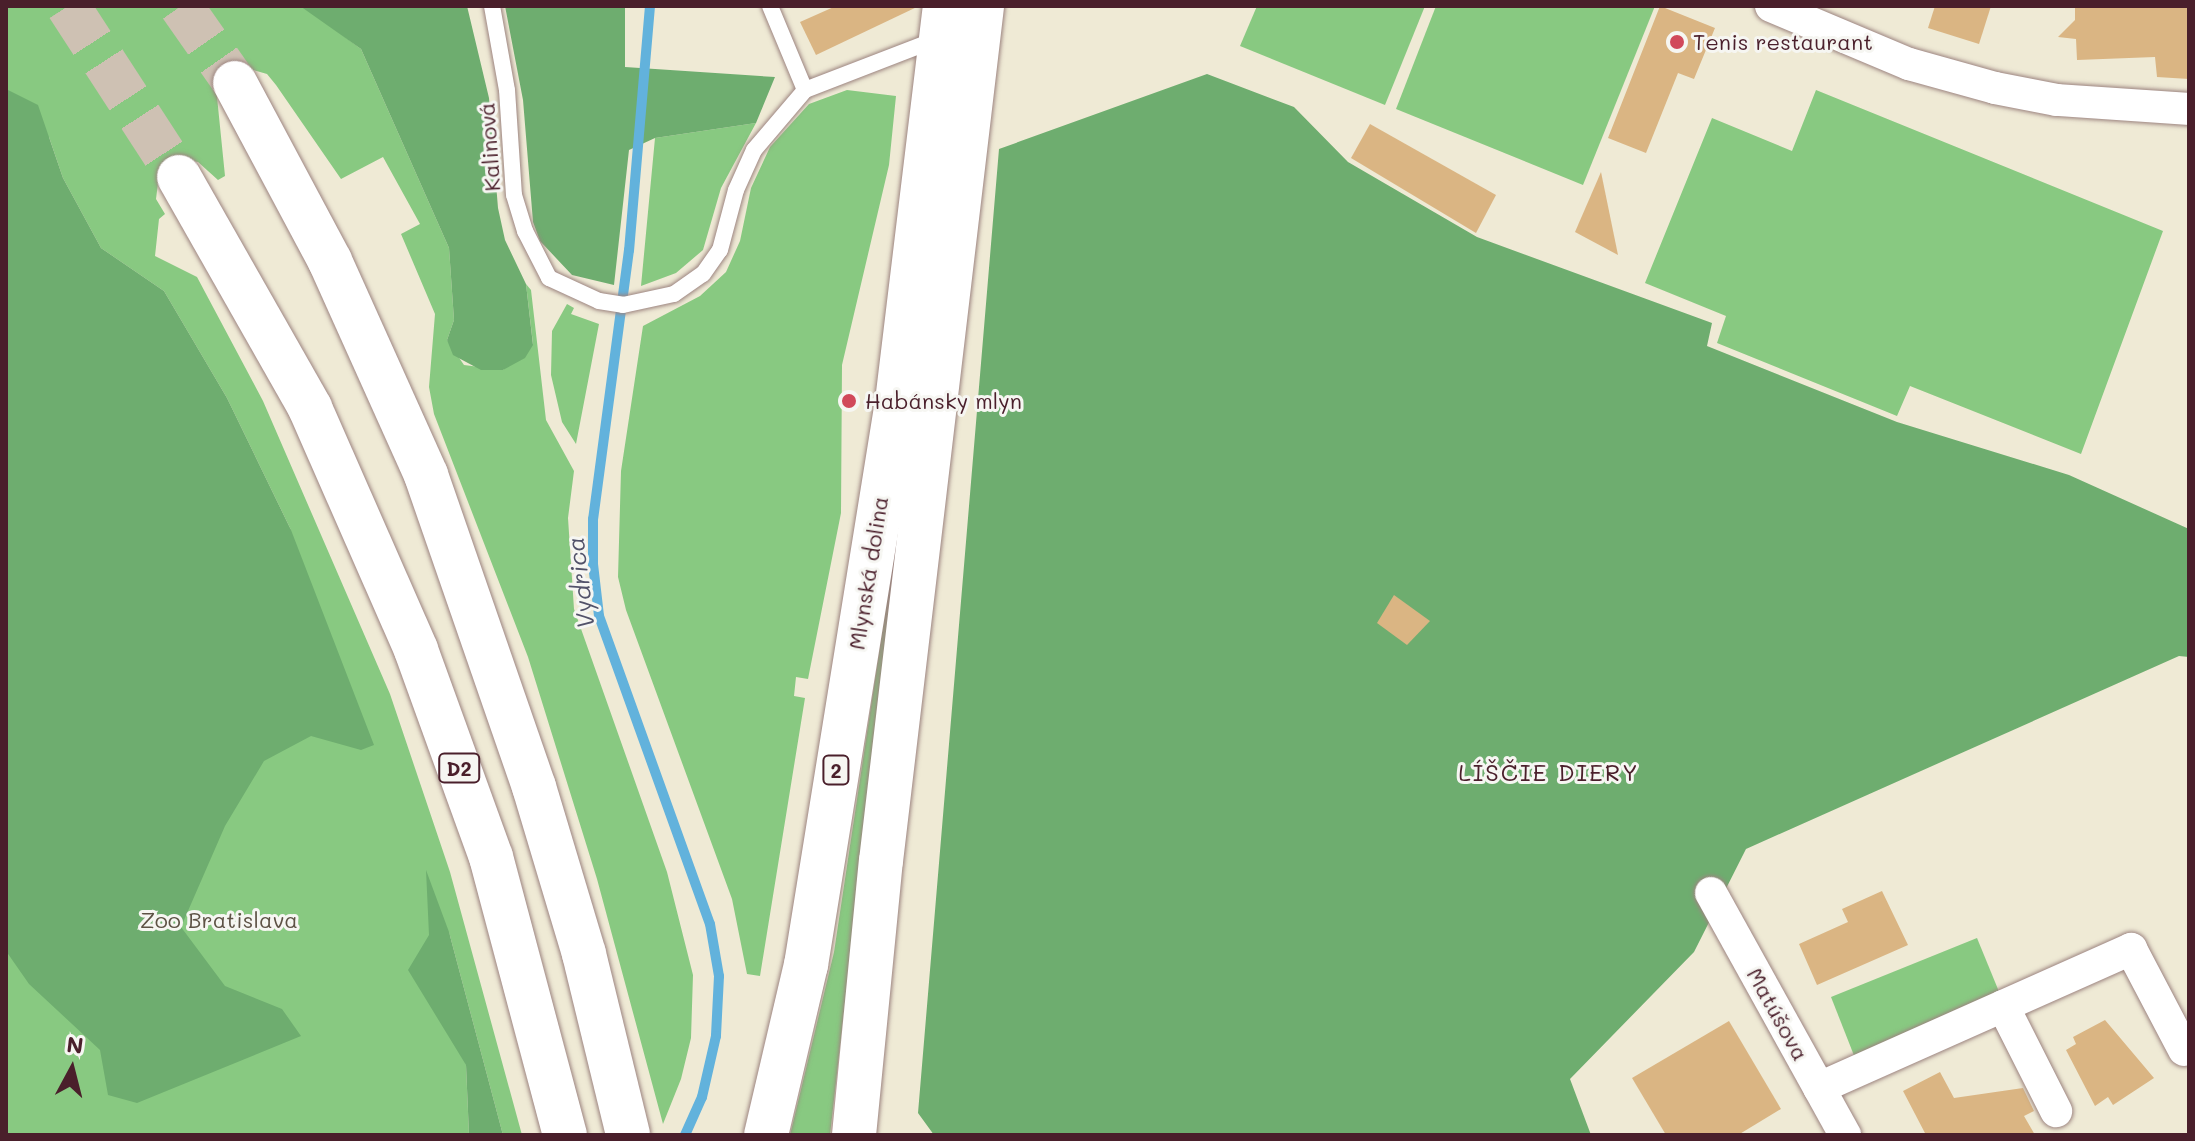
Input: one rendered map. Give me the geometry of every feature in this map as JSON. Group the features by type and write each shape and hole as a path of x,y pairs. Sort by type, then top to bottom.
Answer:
{"main road":[{"path":"943,22 980,6"},
{"name":"Mlynská dolina","path":"854,1135 881,861 980,6"},
{"name":"Mlynská dolina","path":"766,1135 806,965 897,402 943,22"},
{"path":"235,83 330,261 426,475 534,787 584,954 628,1133"},
{"name":"D2","path":"179,177 267,324 310,408 416,650 491,857 565,1135"}],"street":[{"path":"1771,6 1909,64 1995,88 2071,102 2189,109"},
{"name":"Matúšova","path":"1711,893 1845,1135"},
{"path":"1819,1088 2131,949 2184,1050"},
{"path":"2003,1006 2056,1111"}],"lane":[{"name":"Kalinová","path":"492,6 507,90 514,195 525,231 549,278 599,301 642,303 674,294 703,274 720,250 736,190 754,150 805,90"},
{"path":"770,6 805,90 943,22"}],"green space":[{"name":"Zoo Bratislava","path":"6,6 419,6 326,23 361,49 449,248 454,320 447,340 464,365 503,370 533,344 526,284 531,290 546,420 574,471 568,518 574,609 667,872 693,975 691,1038 681,1079 663,1124 597,879 528,657 434,414 429,387 435,314 401,234 420,224 383,157 341,179 267,74 243,67 216,87 225,176 218,180 198,162 186,160 159,175 156,199 165,214 159,219 155,256 197,277 263,401 390,694 450,872 522,1135 503,1135 449,932 466,1065 469,1135 6,1135","holes":["49,137 63,178 101,248 164,291 227,398 291,530 52,184"]},
{"path":"300,6 467,6 489,98 498,208 505,240 526,284 533,345 525,358 503,370 481,370 453,355 447,340 454,320 449,248 361,49"},
{"path":"505,6 625,6 625,67 775,77 756,123 655,138 629,150 614,285 572,275 540,241 533,222 523,100"},
{"path":"1257,6 1425,6 1385,105 1240,46"},
{"path":"1436,6 1655,6 1583,185 1396,109"},
{"path":"1207,74 1294,107 1348,162 1477,237 1712,323 1707,346 1897,422 2069,475 2189,529 2189,657 2179,656 1746,849 1694,952 1570,1079 1591,1135 934,1135 918,1113 999,149"},
{"name":"Zoo Bratislava","path":"6,89 38,105 63,178 101,248 164,291 227,398 291,530 374,745 361,750 311,736 264,761 225,826 181,927 225,986 282,1009 301,1036 137,1103 108,1095 100,1050 29,984 6,951"},
{"path":"847,90 896,96 889,165 842,365 841,513 808,679 796,677 794,696 805,698 760,976 747,974 732,899 626,610 618,577 621,471 643,326 700,296 726,272 740,241 751,188 770,147 809,104"},
{"path":"1816,90 2163,231 2081,454 1910,386 1897,416 1717,343 1726,316 1645,283 1712,118 1792,151"},
{"path":"756,123 721,188 703,250 676,273 641,286 655,138"},
{"path":"567,304 574,308 571,314 599,324 576,444 562,422 551,375 552,331"},
{"path":"901,507 830,1135 790,1135 834,952"},
{"path":"426,870 449,932 503,1135 469,1135 466,1065 408,970 429,935"},
{"path":"1977,938 2002,999 1855,1058 1831,997"}],"building":[{"path":"836,6 919,6 816,55 800,22"},
{"path":"1660,6 1715,28 1694,79 1678,73 1646,153 1608,138"},
{"path":"1935,6 1991,6 1979,44 1928,28"},
{"path":"2189,6 2189,79 2157,77 2155,57 2077,60 2076,39 2058,37 2075,20 2075,8"},
{"path":"1370,124 1496,195 1476,233 1351,158"},
{"path":"1601,172 1618,255 1575,232"},
{"path":"1394,595 1430,621 1407,645 1377,623"},
{"path":"1882,891 1908,945 1817,985 1799,944 1848,922 1842,909"},
{"path":"2105,1020 2154,1078 2113,1105 2108,1097 2095,1106 2066,1050 2076,1044 2073,1037"},
{"path":"1729,1021 1781,1109 1738,1135 1666,1135 1632,1078"},
{"path":"1940,1072 1954,1098 2023,1088 2034,1111 2024,1116 2035,1135 1926,1135 1903,1091"}],"waterway":[{"name":"Vydrica","path":"650,6 629,250 593,519 593,564 599,616 710,924 719,976 716,1036 702,1097 685,1135"}],"tunnel":[{"path":"68,6 179,177"},
{"path":"181,6 235,83"}],"place":[{"name":"Tenis restaurant","path":"1677,42"},
{"name":"Habánsky mlyn","path":"849,401"}],"district":[{"name":"LÍŠČIE DIERY","path":"1549,772"}]}
